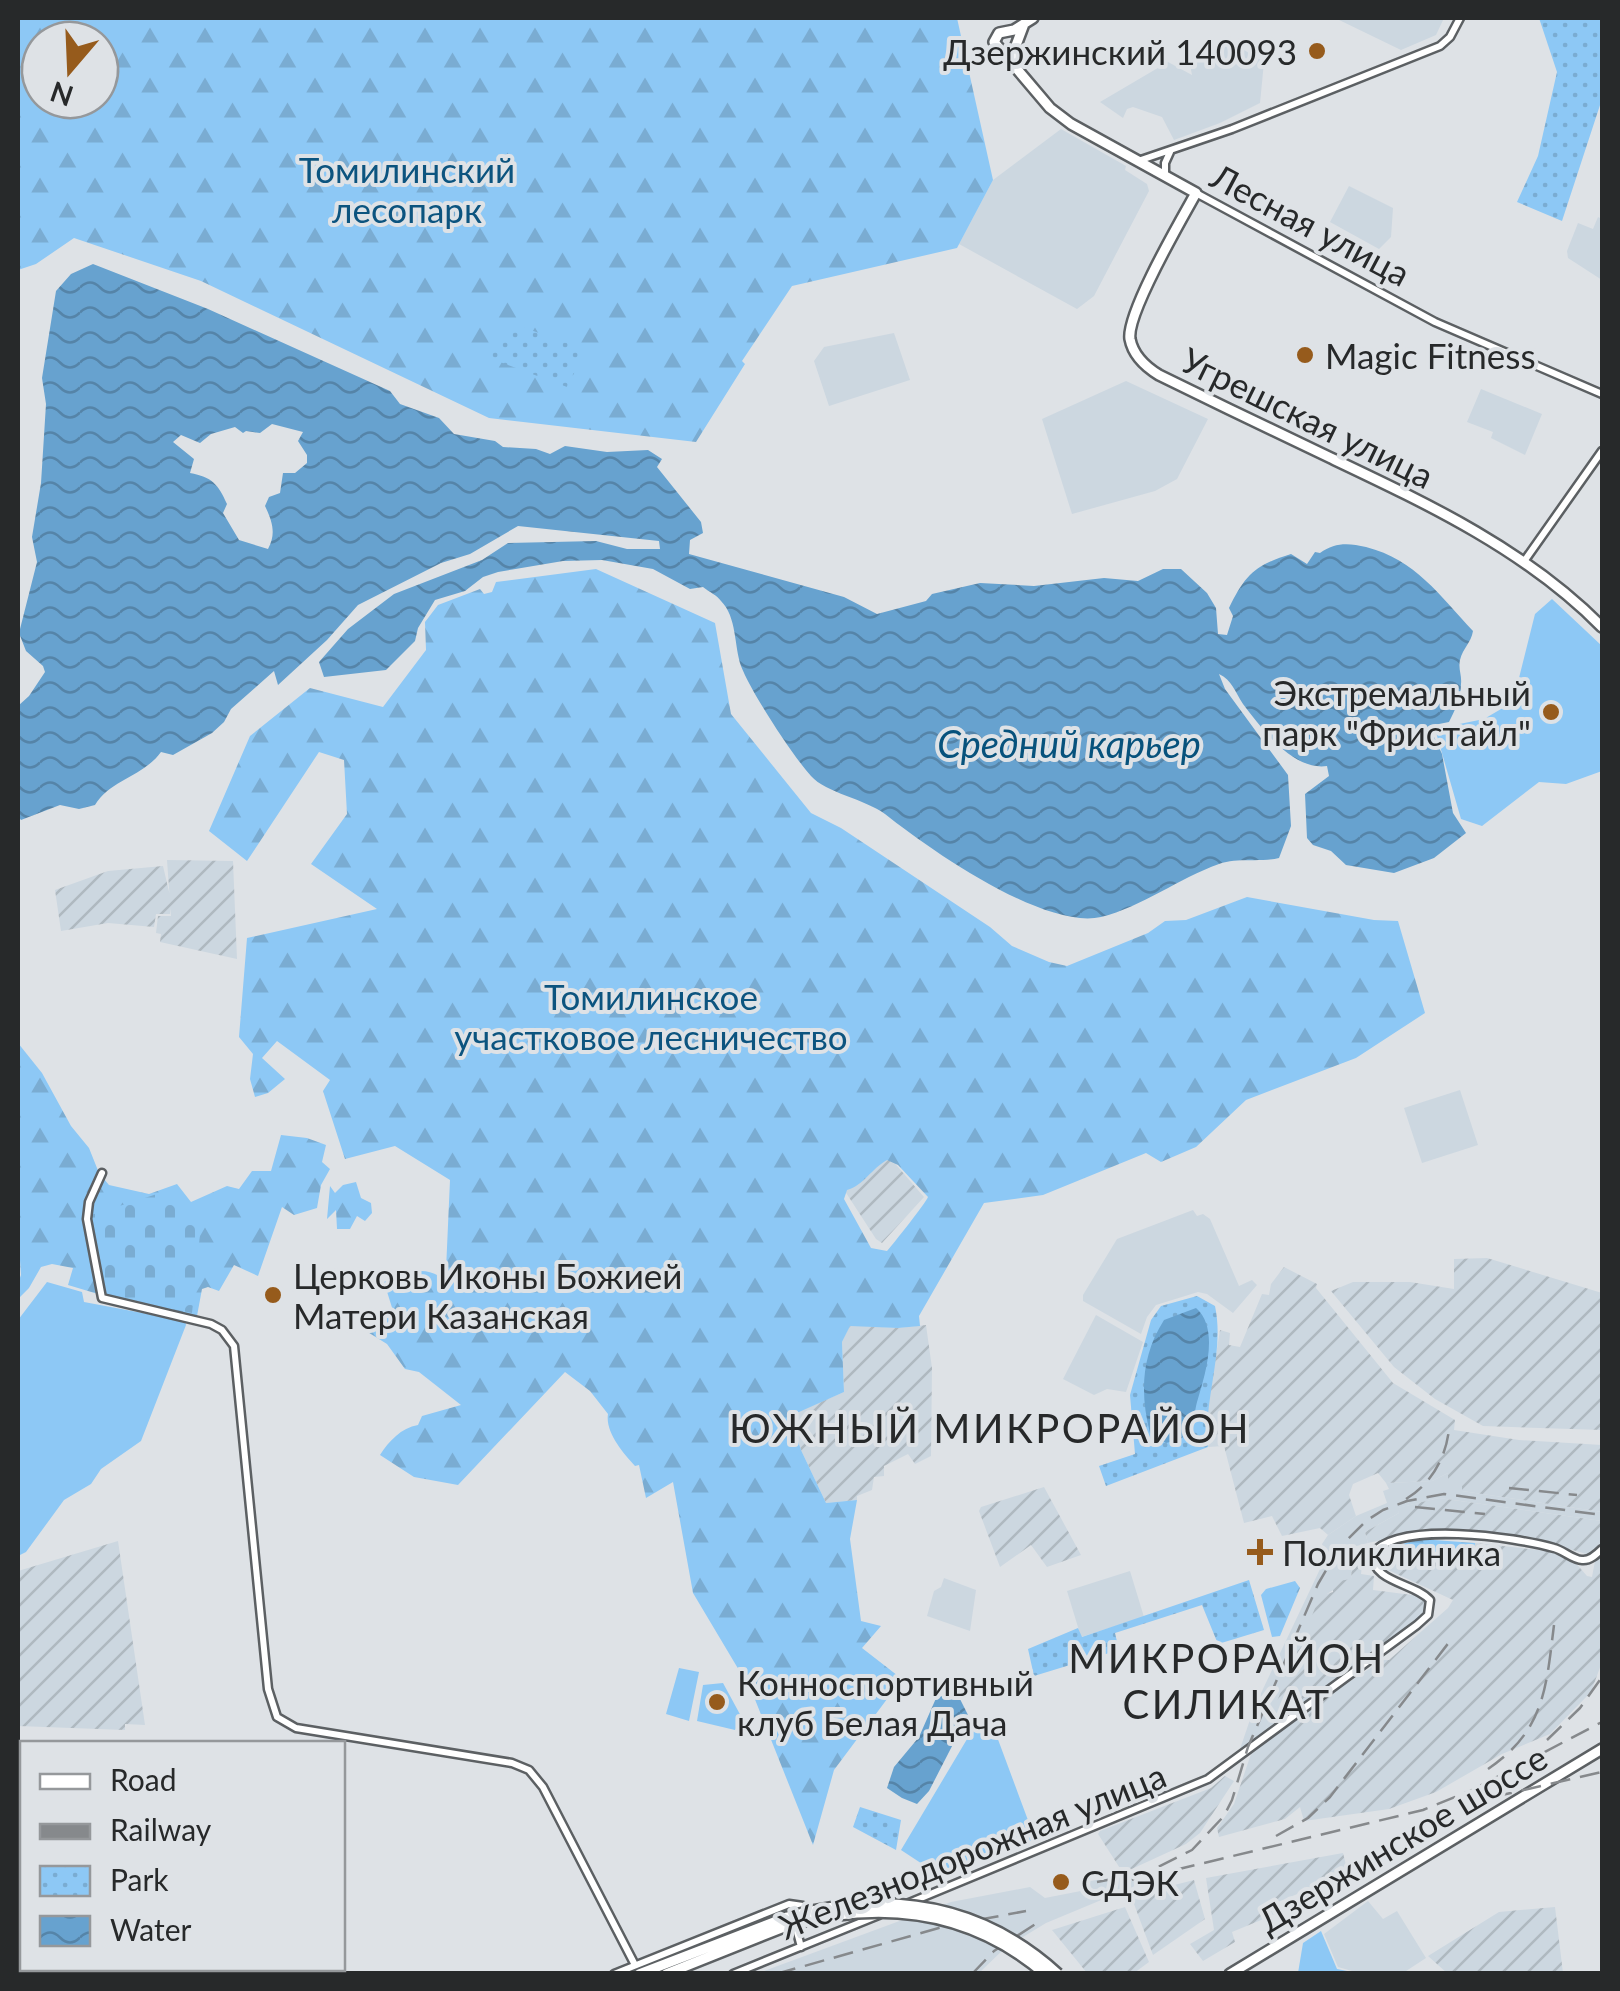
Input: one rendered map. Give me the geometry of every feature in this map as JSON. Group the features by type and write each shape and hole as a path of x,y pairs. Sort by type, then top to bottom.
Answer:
{"main road":[{"path":"1029,20 1016,44 1002,52 995,45 995,37 1001,31 1029,20"},
{"path":"1009,31 1016,44 1016,68"},
{"name":"Лесная улица","path":"1002,52 1050,108 1196,194"},
{"name":"Угрешская улица","path":"1196,194 1132,317 1130,343 1143,364 1433,508 1525,560 1602,627"},
{"name":"Дзержинское шоссе","path":"1230,1974 1602,1749"},
{"path":"637,1969 848,1903 885,1902 928,1908 978,1923 1009,1936 1058,1974"},
{"path":"666,1974 788,1921 848,1911 910,1914 991,1938 1045,1974"}],"street":[{"path":"1137,161 1440,46 1460,18"},
{"path":"1165,176 1171,151"},
{"name":"Лесная улица","path":"1196,194 1425,317 1602,394"},
{"path":"1525,560 1602,451"},
{"path":"102,1174 89,1202 87,1219 102,1298 211,1324 222,1330 234,1346 268,1689 277,1717 288,1726 529,1770 542,1787 637,1969"},
{"name":"Железнодорожная улица","path":"733,1974 1197,1785 1428,1615 1431,1605 1426,1594 1390,1578 1373,1565 1372,1554 1382,1544 1412,1535 1447,1533 1556,1548 1579,1560 1592,1558 1602,1549"},
{"path":"614,1974 637,1969 789,1904 803,1906 796,1932 801,1948"}],"shaded area":[{"path":"1335,18 1444,18 1436,35 1401,50"},
{"path":"1224,38 1264,62 1260,103 1174,140 1162,117 1133,107 1127,109 1123,118 1100,102 1168,62 1192,75 1189,59"},
{"path":"1061,129 1126,166 1125,170 1147,184 1149,191 1094,296 1077,309 959,244 993,180"},
{"path":"1349,186 1393,208 1391,237 1379,249 1330,222"},
{"path":"1598,217 1602,219 1602,280 1568,258 1567,251 1578,223 1593,229"},
{"path":"894,333 910,380 829,406 814,361 824,347"},
{"path":"1126,381 1208,419 1177,479 1155,491 1072,514 1042,419"},
{"path":"1481,389 1542,414 1525,455 1491,438 1493,432 1467,422"},
{"path":"167,860 233,861 237,959 160,942 161,934 156,933 158,916 171,916"},
{"path":"163,866 171,900 170,914 156,914 154,927 108,923 61,931 55,890 108,871"},
{"path":"1460,1090 1478,1145 1422,1163 1404,1108"},
{"path":"879,1145 924,1197 882,1243 839,1182"},
{"path":"1193,1210 1197,1216 1203,1214 1210,1219 1239,1286 1252,1280 1257,1285 1233,1313 1198,1292 1156,1305 1141,1334 1083,1301 1117,1239"},
{"path":"1487,1258 1602,1293 1602,1430 1483,1426 1435,1399 1394,1367 1331,1291 1353,1282 1410,1282 1454,1289 1454,1259"},
{"path":"1284,1267 1317,1284 1316,1288 1393,1383 1455,1420 1454,1430 1519,1440 1602,1445 1602,1512 1462,1491 1462,1485 1448,1484 1448,1473 1432,1481 1386,1483 1378,1473 1353,1484 1349,1495 1356,1516 1328,1535 1320,1528 1282,1536 1272,1516 1244,1523 1224,1446 1208,1447 1205,1423 1220,1330 1230,1333 1229,1345 1240,1347 1262,1294 1269,1295 1271,1284"},
{"path":"1096,1315 1143,1342 1126,1392 1107,1389 1094,1395 1063,1379"},
{"path":"850,1325 926,1325 932,1368 931,1456 915,1464 908,1454 884,1466 884,1476 874,1477 872,1490 857,1496 857,1500 826,1503 801,1450 790,1415 844,1392 842,1342"},
{"path":"1448,1473 1462,1485 1462,1491 1602,1512 1602,1521 1439,1498 1398,1508 1399,1513 1365,1532 1368,1543 1353,1547 1351,1579 1322,1597 1264,1733 1240,1749 1254,1708 1320,1562 1327,1559 1322,1544 1328,1535 1356,1516 1387,1503 1383,1491 1389,1489 1386,1483 1432,1481"},
{"path":"1044,1487 1081,1555 1047,1567 1031,1545 1000,1567 979,1511 981,1507"},
{"path":"1439,1498 1602,1521 1602,1544 1590,1555 1555,1545 1423,1531 1368,1543 1365,1532 1399,1513 1397,1508"},
{"path":"118,1541 145,1725 125,1724 125,1730 18,1726 18,1571"},
{"path":"1475,1543 1557,1552 1592,1577 1595,1561 1602,1554 1602,1662 1591,1692 1550,1734 1502,1754 1436,1792 1389,1809 1304,1821 1300,1807 1285,1819 1219,1837 1217,1828 1234,1804 1252,1751 1287,1722 1383,1660 1389,1660 1453,1600 1386,1569 1388,1553 1473,1562"},
{"path":"1362,1564 1361,1574 1374,1576 1373,1590 1420,1596 1427,1604 1421,1618 1264,1733 1320,1596 1333,1592 1333,1582 1351,1579 1352,1565"},
{"path":"1130,1571 1144,1617 1081,1637 1067,1591"},
{"path":"944,1578 976,1590 970,1631 927,1616 934,1591 941,1587"},
{"path":"1225,1776 1234,1781 1200,1833 1186,1844 1123,1873 1098,1834 1100,1831 1211,1788"},
{"path":"1343,1853 1348,1873 1278,1902 1278,1913 1232,1932 1235,1942 1203,1961 1190,1944 1214,1930 1206,1878"},
{"path":"1132,1875 1135,1886 1046,1923 1005,1948 979,1973 756,1974 951,1902 1030,1887 1045,1898 1086,1890 1090,1881"},
{"path":"1194,1880 1205,1919 1153,1955 1131,1896"},
{"path":"1368,1901 1383,1919 1397,1911 1426,1958 1403,1973 1359,1973 1338,1967 1324,1934"},
{"path":"1125,1907 1149,1962 1134,1973 1087,1973 1052,1930"},
{"path":"1555,1907 1563,1973 1447,1973 1428,1956 1499,1912"}],"green space":[{"name":"Томилинский лесопарк","path":"18,18 957,18 993,180 957,248 792,286 742,361 745,364 696,442 489,418 201,281 74,238 36,264 18,270"},
{"path":"1539,18 1602,18 1602,99 1562,221 1517,202 1538,156 1557,72"},
{"path":"514,324 586,350 567,387 484,356"},
{"name":"Томилинское участковое лесничество","path":"596,569 715,623 731,714 811,813 841,828 990,927 1012,946 1067,966 1148,933 1165,921 1186,920 1247,897 1398,921 1425,1013 1356,1058 1246,1100 1196,1147 1161,1162 1146,1153 1043,1195 984,1203 919,1316 920,1326 850,1326 842,1342 844,1392 790,1416 826,1503 857,1500 850,1539 861,1621 881,1626 862,1648 902,1679 834,1770 813,1845 752,1692 693,1593 673,1482 646,1498 639,1465 635,1466 616,1442 608,1414 590,1391 565,1372 458,1485 414,1477 380,1455 396,1436 418,1425 422,1416 461,1405 419,1372 405,1369 387,1344 366,1331 394,1314 384,1282 418,1271 439,1276 446,1270 450,1180 395,1146 345,1159 323,1091 330,1080 277,1041 262,1058 285,1079 268,1093 255,1097 250,1079 253,1054 239,1037 247,938 377,909 311,864 347,814 344,760 319,752 247,861 209,831 250,736 310,688 383,707 426,650 425,622 438,605 480,589 484,594 492,592 496,582","holes":["887,1160 898,1165 928,1197 887,1251 871,1248 844,1199 847,1190"]},
{"name":"Экстремальный парк \"Фристайл\"","path":"1552,599 1602,646 1602,771 1566,784 1539,782 1482,826 1461,819 1435,729 1484,719 1513,702 1535,614"},
{"path":"18,1043 42,1073 109,1185 149,1194 177,1184 191,1202 227,1186 239,1189 252,1171 271,1171 281,1135 326,1145 322,1162 330,1169 321,1185 317,1208 294,1215 282,1207 258,1276 234,1265 219,1291 202,1289 197,1316 68,1285 73,1268 52,1264 41,1267 18,1299"},
{"path":"356,1182 361,1198 371,1203 372,1213 365,1221 357,1216 350,1229 337,1229 336,1210 327,1219 330,1186 335,1193 343,1185"},
{"path":"176,1188 200,1234 192,1313 109,1296 104,1290 91,1215"},
{"path":"47,1282 82,1292 84,1302 185,1321 186,1325 141,1441 101,1469 91,1484 64,1500 26,1552 18,1556 18,1320"},
{"path":"1197,1296 1215,1306 1217,1324 1208,1447 1106,1486 1099,1466 1135,1454 1130,1395 1151,1320 1161,1306"},
{"path":"1420,1539 1475,1543 1473,1562 1388,1553"},
{"path":"1249,1580 1264,1630 1218,1644 1202,1605 1115,1633 1119,1650 1034,1676 1028,1649 1078,1628 1082,1637"},
{"path":"1295,1581 1300,1588 1280,1636 1272,1637 1261,1595 1266,1589"},
{"path":"679,1668 699,1672 689,1721 666,1714"},
{"name":"Конноспортивный клуб Белая Дача","path":"723,1683 742,1718 735,1730 697,1721 703,1685"},
{"path":"979,1719 993,1726 1035,1839 939,1875 901,1850"},
{"path":"860,1807 901,1820 896,1850 853,1827"},
{"path":"1321,1931 1337,1969 1357,1973 1298,1973 1303,1943"}],"water":[{"name":"Средний карьер","path":"93,264 208,309 390,391 400,404 439,418 454,434 550,454 565,446 607,452 648,450 662,459 657,467 701,522 703,533 690,540 689,554 844,597 877,614 926,601 932,594 980,583 1034,586 1104,578 1138,581 1163,569 1181,569 1207,593 1216,608 1218,634 1227,635 1233,616 1229,608 1235,597 1246,579 1268,562 1291,554 1307,564 1315,552 1342,544 1384,553 1426,580 1473,631 1460,660 1461,689 1449,722 1429,726 1442,754 1453,813 1466,833 1434,858 1394,873 1346,865 1331,851 1313,845 1307,838 1305,794 1329,776 1327,766 1302,762 1279,746 1219,674 1225,689 1288,775 1291,826 1279,858 1219,864 1101,917 1077,918 1049,911 988,884 877,809 826,787 811,776 746,677 730,615 717,597 703,587 690,589 653,569 602,560 563,561 483,577 465,591 435,600 418,628 415,641 386,670 324,677 319,662 348,629 394,594 482,560 508,543 596,541 627,549 660,549 659,541 518,526 470,554 441,563 358,605 278,685 274,671 231,709 212,733 173,755 161,752 95,805 79,809 60,805 21,820 18,706 45,672 26,651 19,633 37,562 32,537 41,483 46,404 42,378 56,291 71,274","holes":["272,424 303,432 298,441 307,455 307,463 295,473 283,473 280,493 269,497 265,506 273,528 268,549 239,540 223,513 227,504 221,491 209,479 190,473 194,459 173,442 181,435 200,443 211,434 235,427 243,433 260,433"]},
{"path":"1196,1308 1207,1328 1207,1366 1190,1430 1181,1439 1166,1443 1150,1433 1144,1390 1147,1361 1164,1320"},
{"path":"937,1696 959,1697 968,1715 929,1791 917,1804 887,1788 894,1767 919,1737"}],"railway":[{"path":"1406,1499 1436,1469 1449,1429"},
{"path":"1509,1488 1577,1495"},
{"path":"1132,1880 1192,1850 1224,1816 1248,1747 1318,1584 1339,1548 1366,1521 1407,1501 1444,1494 1602,1515"},
{"path":"1415,1507 1485,1514"},
{"path":"1488,1769 1507,1754 1532,1723 1545,1688 1554,1625"},
{"path":"1276,1836 1308,1818 1330,1797 1450,1641"},
{"path":"1547,1740 1580,1708 1602,1677"},
{"path":"1175,1870 1423,1810 1470,1791 1602,1722"},
{"path":"1463,1804 1602,1772"},
{"path":"1097,1882 1145,1873"},
{"path":"776,1974 946,1926 1026,1911"},
{"path":"972,1974 994,1951 1040,1921"}],"place":[{"name":"Дзержинский 140093","path":"1317,51"},
{"name":"Magic Fitness","path":"1305,355"},
{"name":"Экстремальный парк \"Фристайл\"","path":"1551,712"},
{"name":"Церковь Иконы Божией Матери Казанская","path":"273,1295"},
{"name":"Поликлиника","path":"1260,1552"},
{"name":"Конноспортивный клуб Белая Дача","path":"717,1702"},
{"name":"СДЭК","path":"1061,1882"}],"district":[{"name":"ЮЖНЫЙ МИКРОРАЙОН","path":"990,1428"},
{"name":"МИКРОРАЙОН СИЛИКАТ","path":"1227,1681"}]}
